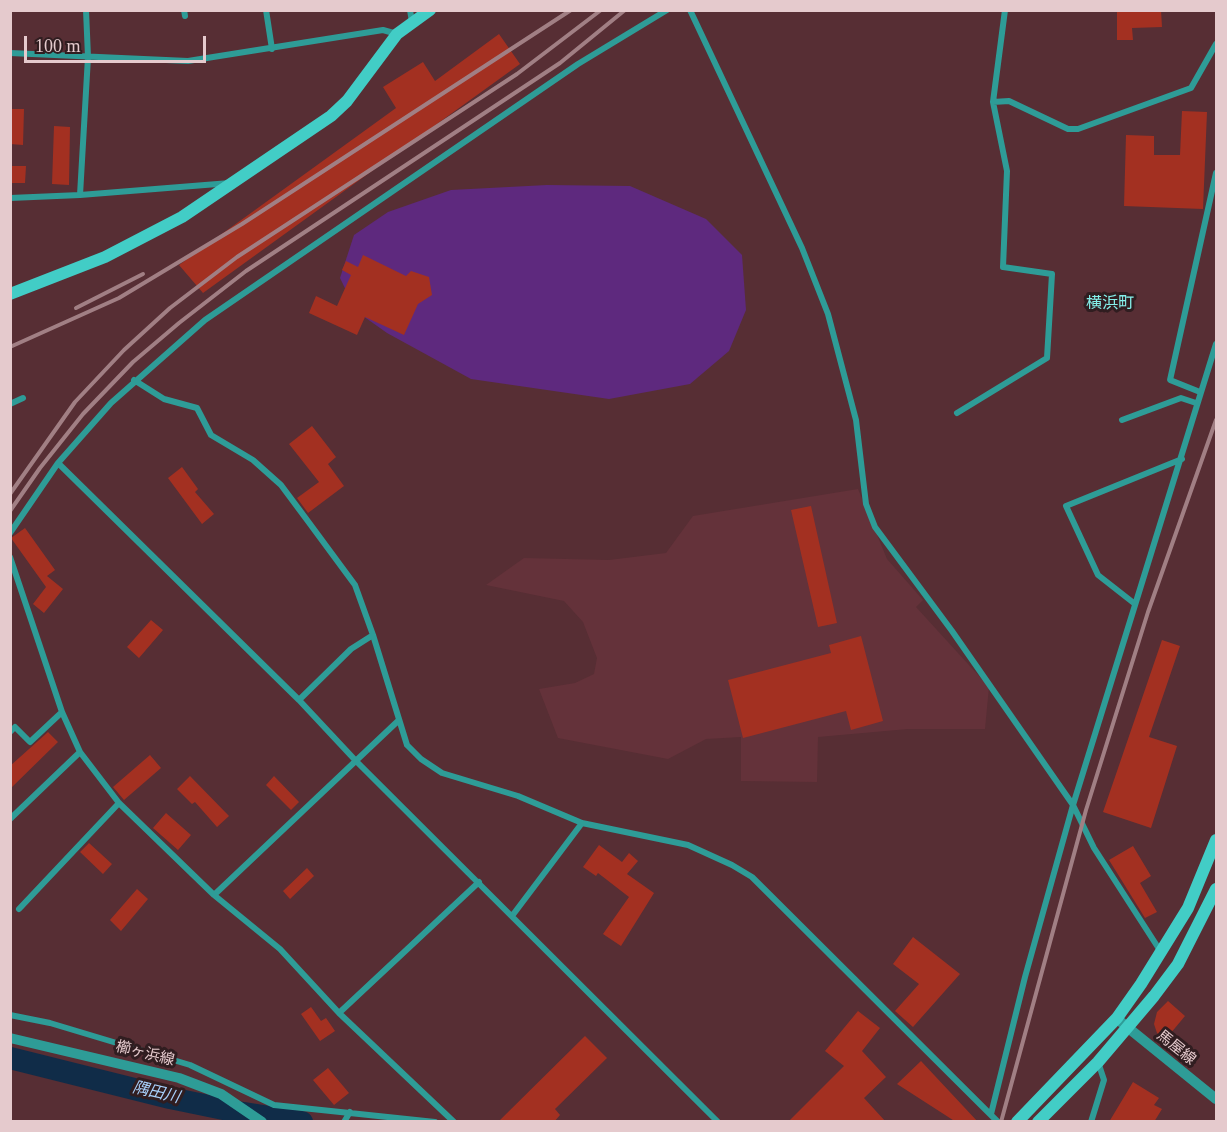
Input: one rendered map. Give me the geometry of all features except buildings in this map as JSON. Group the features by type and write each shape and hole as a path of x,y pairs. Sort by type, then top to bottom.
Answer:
{"main road":[{"path":"10,294 37,286 115,252 182,217 331,116 352,95 411,16 430,10"},
{"path":"1017,1122 1117,1018 1188,908 1214,853 1216,840"},
{"path":"1038,1122 1129,1029 1178,964 1216,889"}],"street":[{"path":"80,195 88,57 87,10"},
{"path":"266,10 272,50"},
{"path":"10,533 58,463 134,380 205,320 578,64 667,10"},
{"path":"690,10 802,248 828,314 854,410 866,504 875,527 952,631 1073,805 1094,848 1161,952"},
{"path":"957,412 1047,358 1052,274 1004,267 1007,171 993,102 1005,10"},
{"path":"10,53 188,62 383,30 397,34"},
{"path":"993,102 1010,101 1068,129 1078,129 1191,88 1216,44"},
{"path":"1200,392 1170,380 1216,172"},
{"path":"10,198 80,195 184,184 233,182"},
{"path":"991,1114 1025,976 1073,805 1216,344"},
{"path":"134,380 164,399 197,408 211,435 253,460 281,486 355,585 407,745 421,759 442,773 518,796 582,823 688,845 752,877 998,1122"},
{"path":"10,404 23,398"},
{"path":"1122,420 1181,398 1196,403"},
{"path":"1135,604 1098,575 1066,506 1182,459"},
{"path":"58,463 299,700 356,761 718,1122"},
{"path":"10,557 62,712 80,752 119,802 214,895 280,948 339,1013 454,1122"},
{"path":"299,700 351,649 373,635"},
{"path":"10,732 15,727 30,742 62,712"},
{"path":"214,895 399,720"},
{"path":"10,819 80,752"},
{"path":"19,909 119,802"},
{"path":"512,916 582,823"},
{"path":"339,1013 479,882"},
{"path":"10,1015 50,1023 190,1065 274,1105 435,1122"},
{"name":"馬屋線","path":"1117,1018 1216,1099"},
{"name":"櫛ヶ浜線","path":"10,1038 179,1078 221,1094 262,1122"},
{"path":"1091,1122 1104,1080 1098,1062"},
{"path":"344,1122 350,1112"}],"shaded area":[{"path":"547,185 630,186 706,219 742,255 746,310 729,351 690,384 609,399 471,379 387,333 356,311 340,278 354,235 388,212 451,190"},
{"path":"858,489 887,559 923,600 916,607 989,687 985,729 908,729 818,737 817,782 741,781 741,737 706,739 668,759 558,738 539,689 575,683 594,674 597,658 583,622 564,601 486,585 524,558 609,560 666,553 693,516"}],"waterway":[{"name":"隅田川","path":"10,1058 170,1098 302,1122"}],"railway":[{"path":"10,347 119,298 242,224 571,10"},
{"path":"10,494 75,402 124,350 170,308 237,257 517,74 601,10"},
{"path":"10,511 40,468 83,414 133,362 179,323 246,271 560,63 625,10"},
{"path":"76,308 143,274"},
{"path":"1001,1122 1086,810 1148,612 1216,420"}],"district":[{"name":"横浜町","path":"1110,304"}]}
